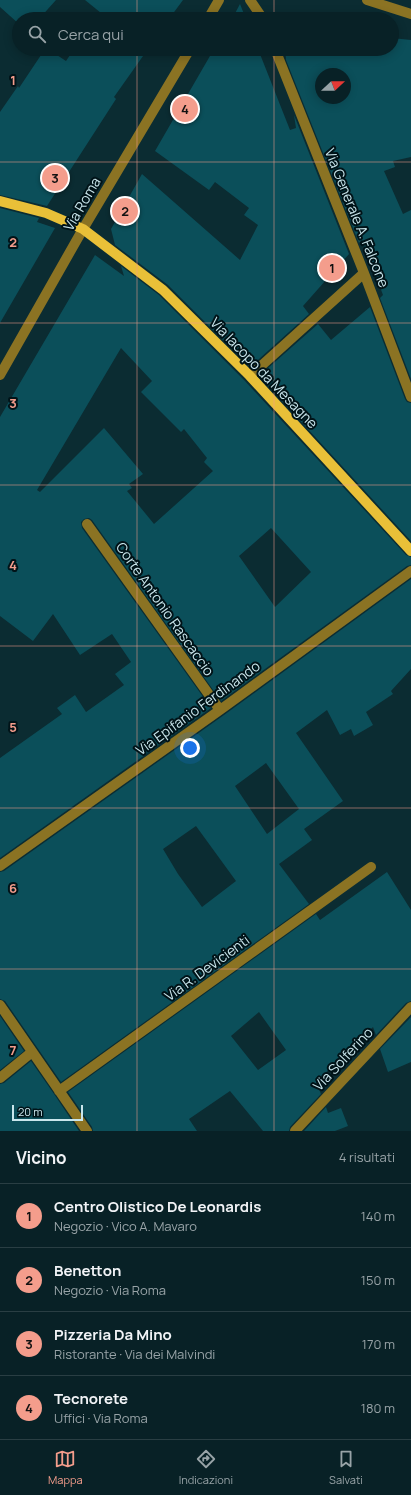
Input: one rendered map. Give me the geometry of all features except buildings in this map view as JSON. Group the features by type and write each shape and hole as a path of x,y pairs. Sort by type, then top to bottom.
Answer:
{"main road":[{"name":"Via Iacopo da Mesagne","path":"0,201 46,213 83,230 163,290 250,376 411,551"}],"street":[{"path":"212,12 219,0"},
{"path":"250,0 258,12"},
{"path":"368,0 411,14"},
{"name":"Via Roma","path":"0,375 83,230 186,56"},
{"name":"Via Generale A. Falcone","path":"278,56 364,273 411,397"},
{"path":"250,376 364,273"},
{"name":"Corte Antonio Rascaccio","path":"87,524 220,710"},
{"name":"Via Epifanio Ferdinando","path":"0,866 220,710 411,571"},
{"name":"Via R. Devicienti","path":"59,1091 371,867"},
{"path":"0,1005 87,1131"},
{"name":"Via Solferino","path":"295,1131 411,1007"},
{"path":"0,1078 32,1052"}],"place":[{"name":"Tecnorete","path":"185,109"},
{"name":"Pizzeria Da Mino","path":"55,178"},
{"name":"Benetton","path":"125,211"},
{"name":"Centro Olistico De Leonardis","path":"332,268"}]}
